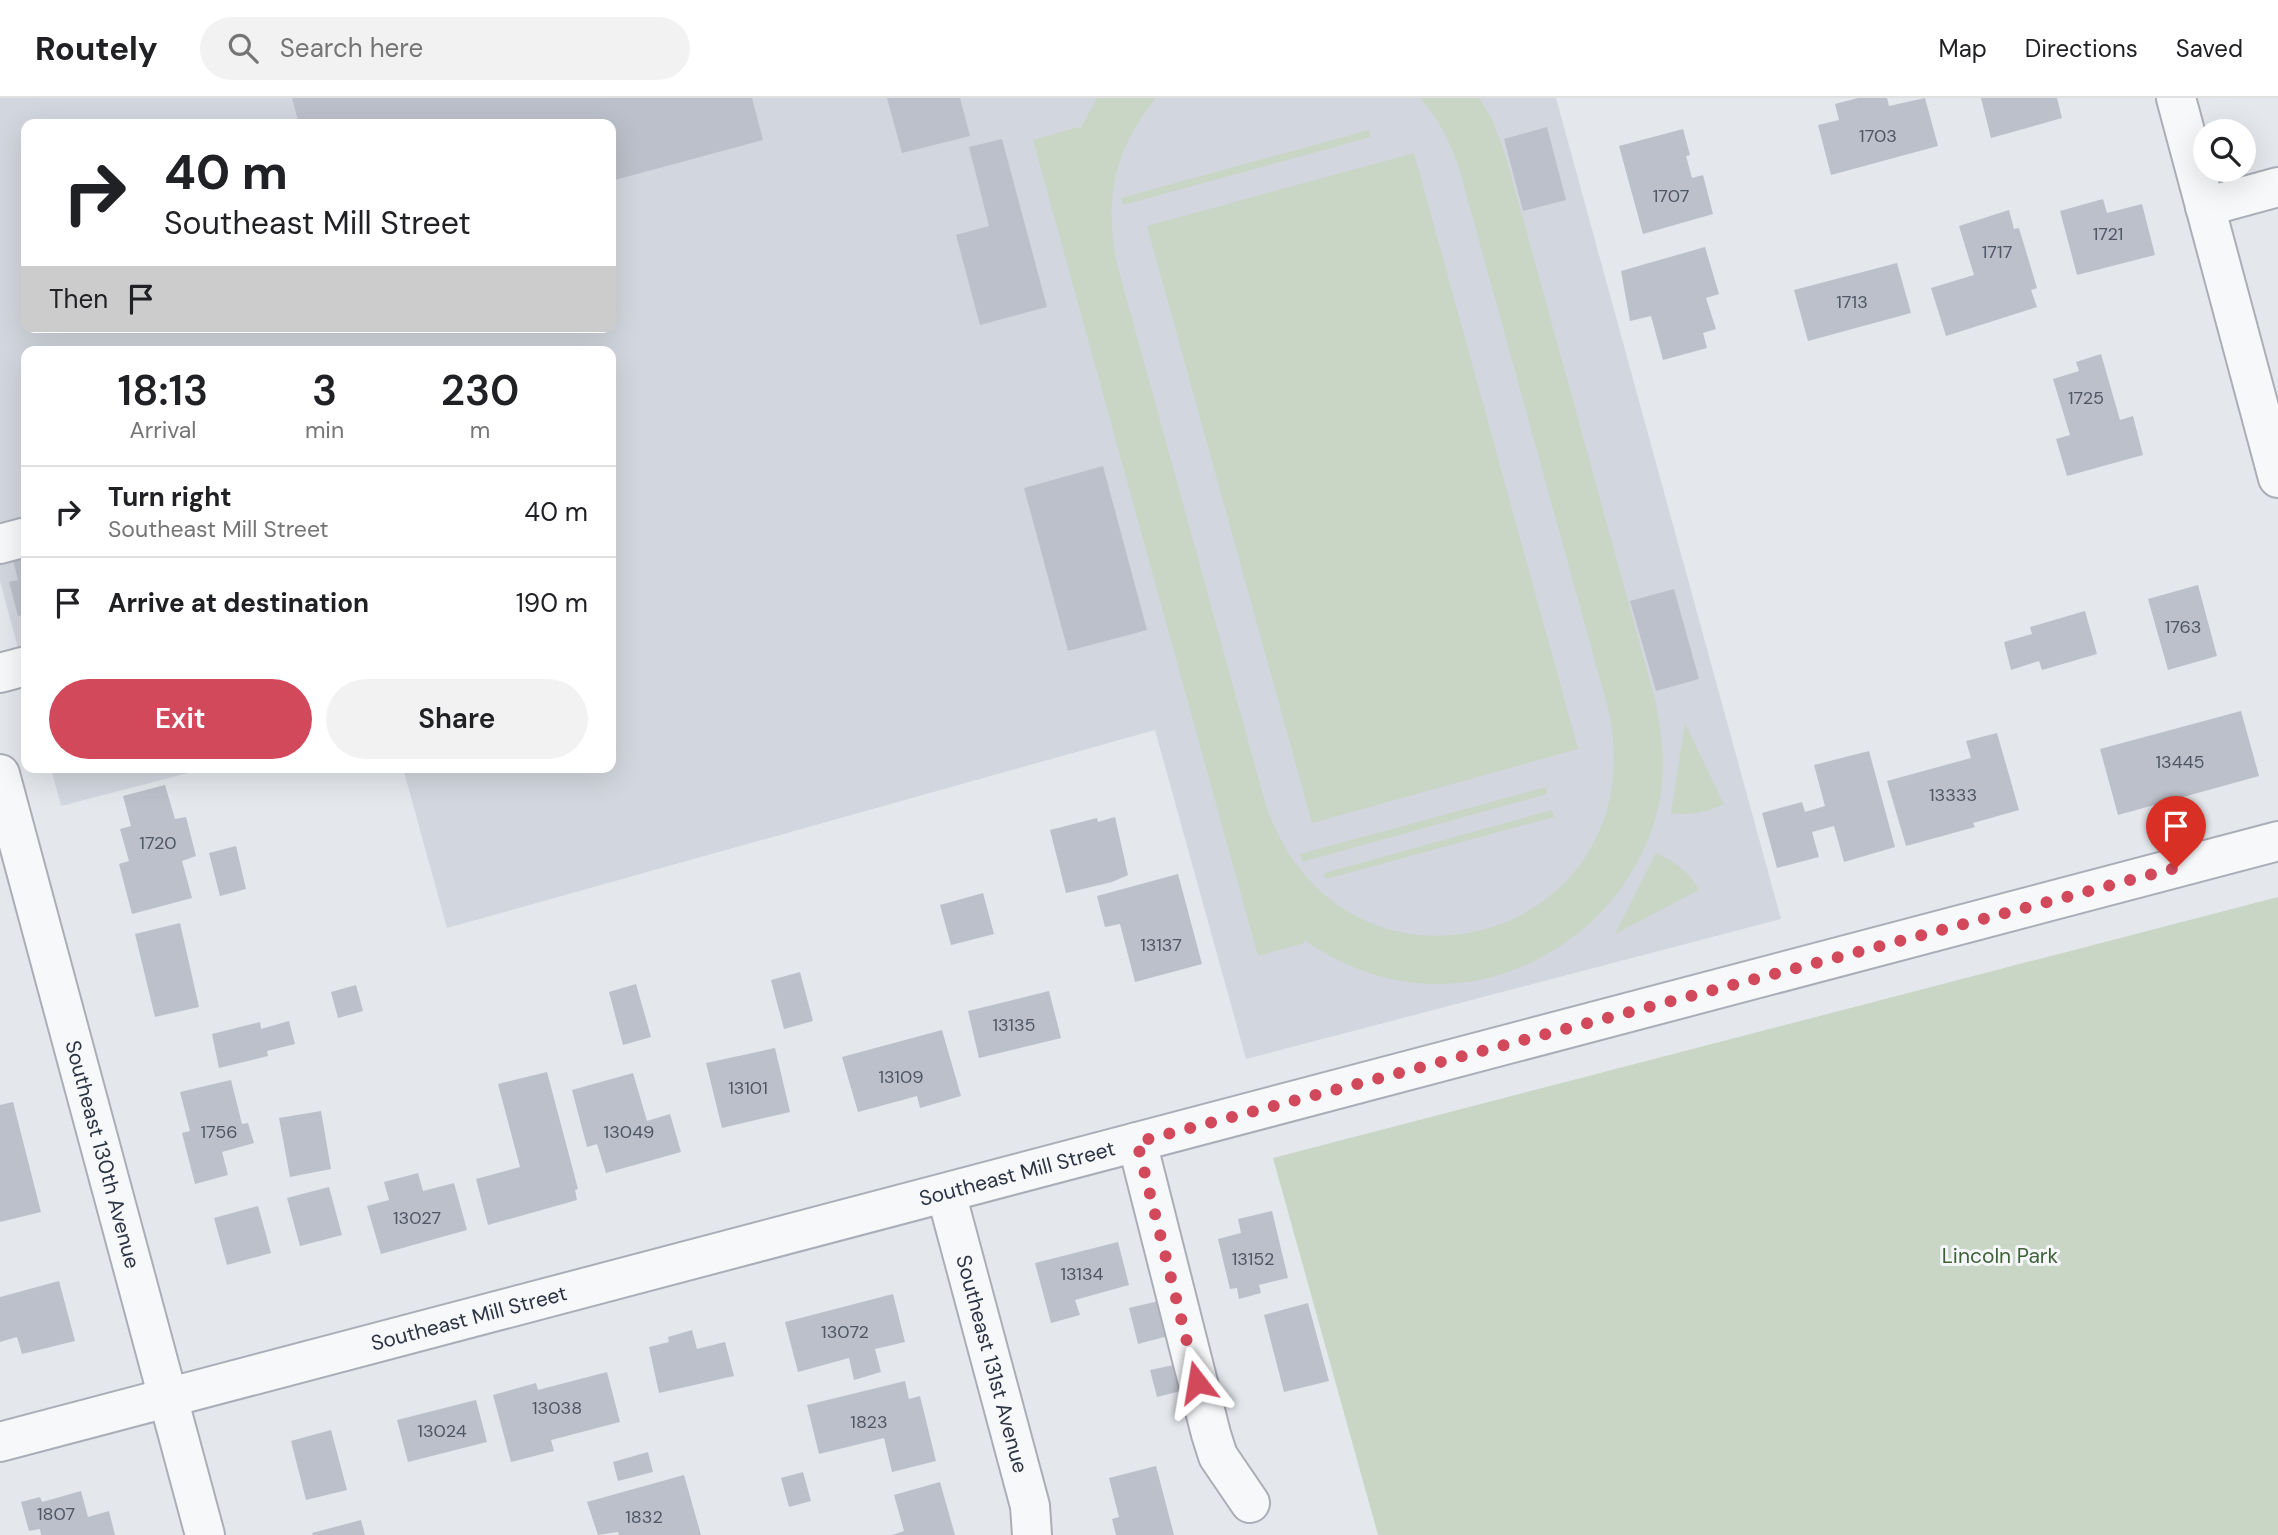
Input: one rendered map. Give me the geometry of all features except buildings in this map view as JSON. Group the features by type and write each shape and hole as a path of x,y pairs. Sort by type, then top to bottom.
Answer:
{"street":[{"path":"2176,98 2278,478"},
{"path":"2205,207 2278,187"},
{"path":"0,544 21,538"},
{"path":"0,673 21,667"},
{"name":"Southeast 130th Avenue","path":"0,774 205,1535"},
{"name":"Southeast Mill Street","path":"0,1442 2278,841"},
{"path":"1137,1142 1211,1434 1218,1456 1250,1503"},
{"name":"Southeast 131st Avenue","path":"946,1193 1030,1506 1032,1535"}],"shaded area":[{"path":"0,98 1556,98 1781,919 1246,1059 1155,730 447,928 404,773 616,773 616,346 21,346 21,659 0,581"},
{"path":"52,773 188,773 61,806"}],"green space":[{"path":"1097,98 1156,98 1130,136 1122,156 1113,197 1113,241 1117,264 1266,806 1305,875 1360,918 1422,935 1485,929 1542,902 1586,856 1611,792 1609,712 1459,168 1443,131 1420,98 1479,98 1492,119 1506,157 1655,699 1662,752 1659,804 1645,847 1623,885 1594,919 1560,946 1522,967 1480,980 1436,984 1391,979 1368,972 1335,958 1304,940 1304,943 1258,956 1033,140 1079,127 1080,129"},
{"path":"1369,130 1371,137 1123,205 1121,198"},
{"path":"1414,153 1578,749 1312,823 1147,226"},
{"path":"1685,723 1724,804 1698,813 1671,813"},
{"path":"1546,787 1547,794 1302,862 1300,854"},
{"path":"1552,810 1554,817 1326,879 1324,873"},
{"path":"1656,853 1681,868 1699,890 1615,934"},
{"name":"Lincoln Park","path":"2278,897 2278,1535 1378,1535 1273,1158"}],"route":[{"path":"1197,1382 1137,1142 2176,868"}]}
